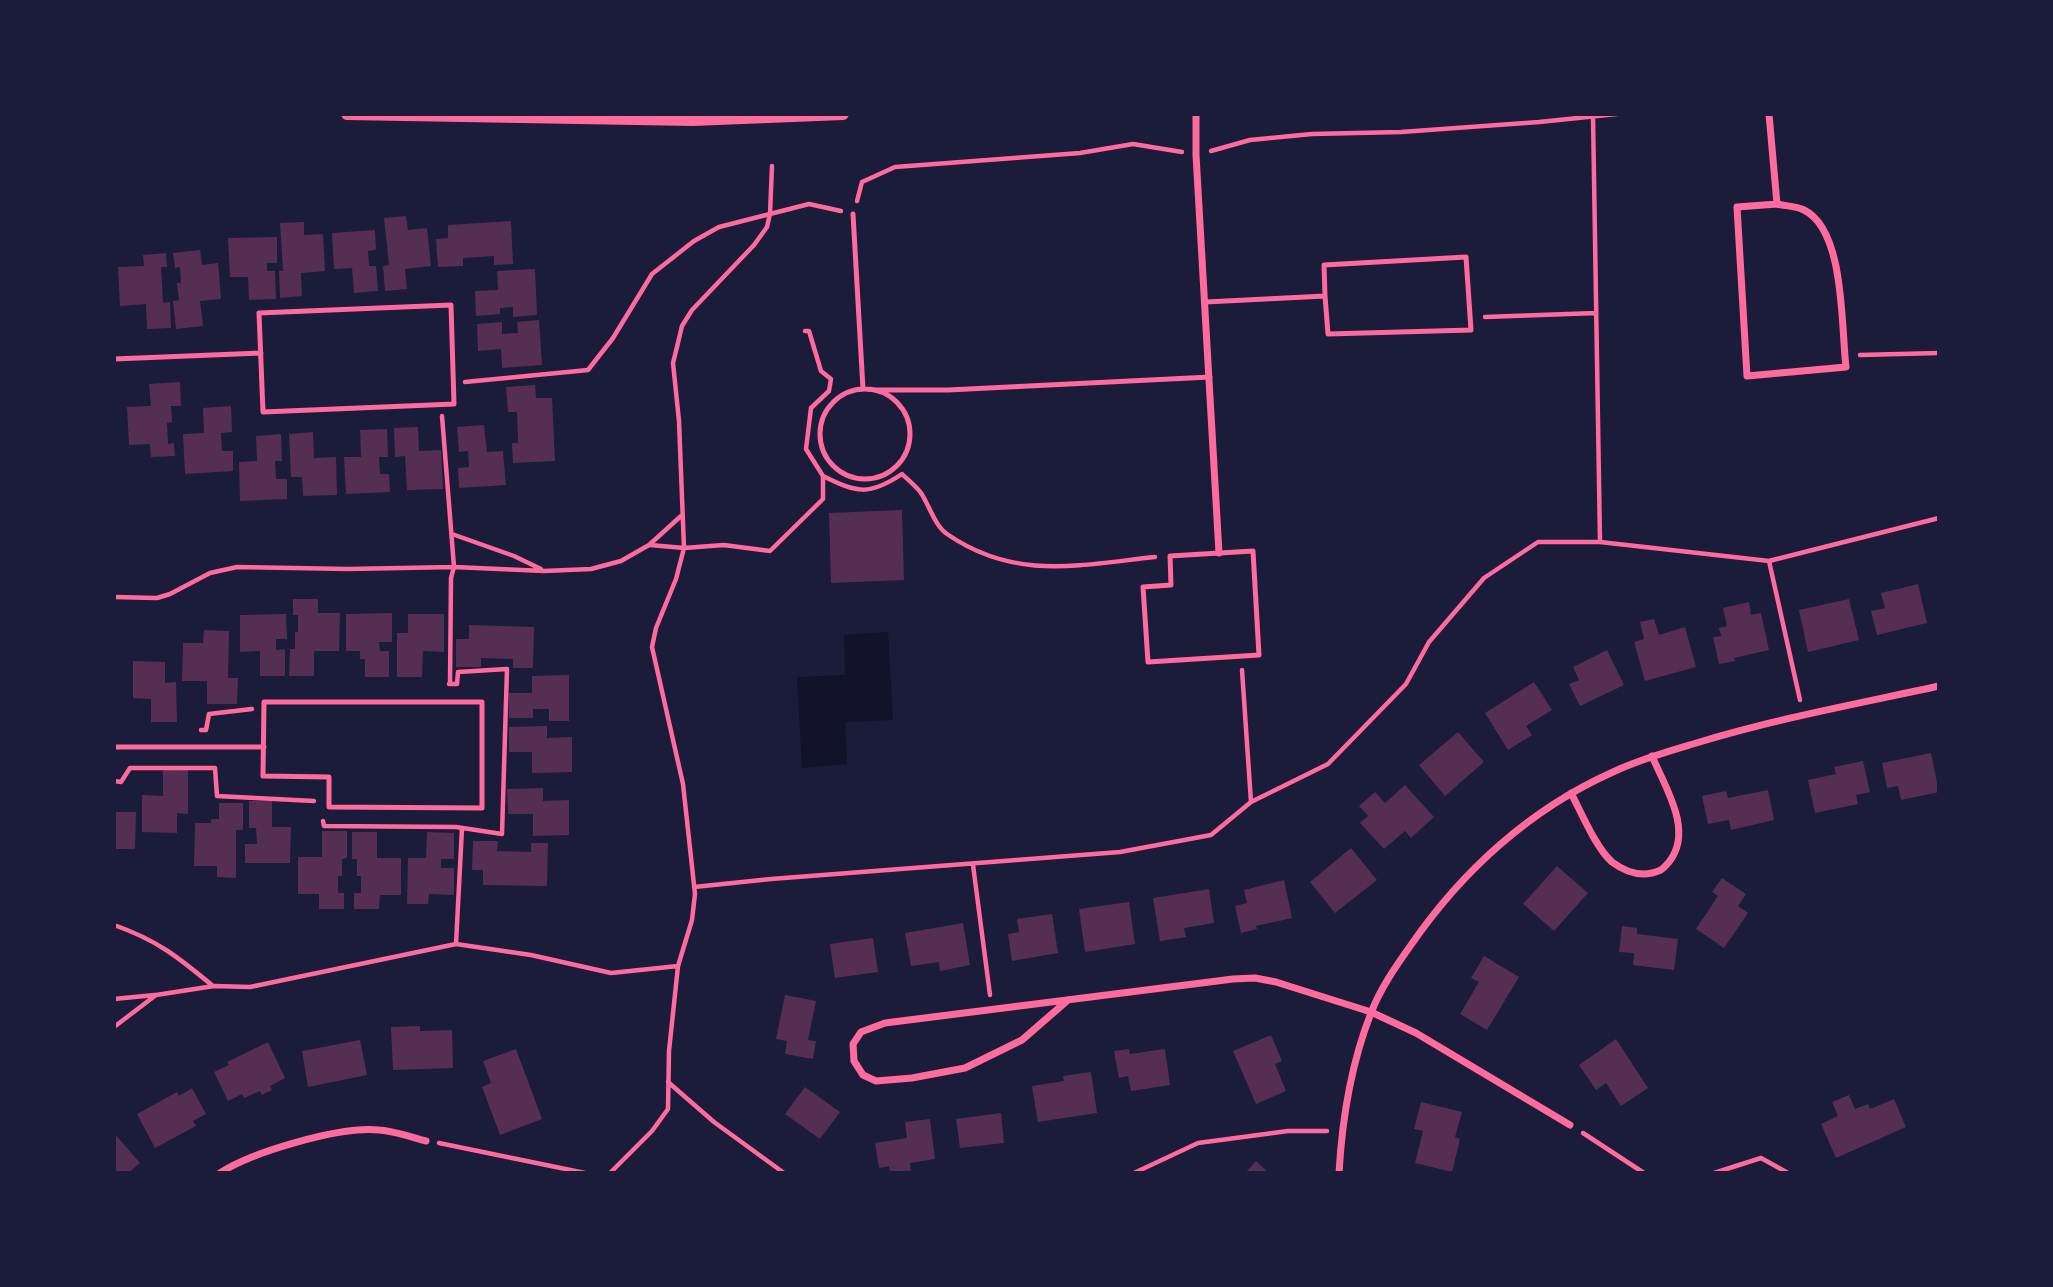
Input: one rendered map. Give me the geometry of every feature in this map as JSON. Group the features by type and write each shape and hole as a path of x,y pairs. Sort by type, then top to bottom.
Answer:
{"street":[{"path":"347,114 589,116 693,120 843,114"},
{"path":"1196,114 1196,155 1219,553"},
{"path":"1769,114 1777,204"},
{"path":"1777,204 1804,210 1824,230 1835,256 1846,367 1747,376 1737,207 1777,204"},
{"path":"1339,1173 1347,1100 1371,1012 1398,964 1429,919 1474,868 1536,815 1614,771 1652,757 1756,725 1939,686"},
{"path":"1571,793 1611,861 1641,875 1662,871 1675,854 1681,833 1652,757"},
{"path":"1068,1000 1021,1040 965,1068 912,1079 876,1081 863,1075 854,1060 853,1044 861,1032 885,1023 992,1009 1068,1000 1255,978 1371,1012 1416,1033 1570,1125"},
{"path":"220,1173 250,1157 298,1142 350,1132 379,1129 426,1141"}],"lane":[{"path":"853,214 863,389"},
{"path":"1466,257 1471,330 1328,334 1325,296 1324,264 1466,257"},
{"path":"1206,302 1325,296"},
{"path":"451,306 453,383 454,404 263,412 259,313 451,306"},
{"path":"114,359 261,353"},
{"path":"874,390 894,400 902,409 908,423 907,447 895,467 883,475 870,479 856,478 830,463 822,450 820,435 823,417 828,408 853,391 863,389 948,390 1210,377"},
{"path":"1253,551 1259,655 1148,662 1143,587 1171,585 1170,556 1253,551"},
{"path":"264,702 482,702 482,808 329,807 329,776 263,776 264,747 264,702"},
{"path":"114,747 264,747"}],"path":[{"path":"453,383 588,370 613,338 652,274 694,241 719,227 809,204 853,214 862,182 895,167 1080,153 1133,144 1196,155 1250,140 1428,130 1617,114"},
{"path":"1593,116 1600,542"},
{"path":"610,1173 662,1119 668,1109 668,1051 678,966 692,920 694,887 683,784 652,647 684,548 679,421 673,363 682,326 699,302 754,245 767,227 772,166"},
{"path":"1470,318 1596,313"},
{"path":"805,331 809,331 821,371 831,379 829,391 811,408 807,429 806,449 823,476 849,489 870,490 902,474 919,490 944,532 989,556 1025,565 1049,568 1170,556"},
{"path":"1844,356 1939,353"},
{"path":"442,405 454,567 451,578 450,684"},
{"path":"649,545 684,548 724,545 769,551 823,499 823,476"},
{"path":"114,597 157,598 210,573 237,567 454,567 544,571 591,569 621,561 649,545 682,515"},
{"path":"694,887 1120,852 1211,835 1251,802 1328,764 1406,684 1429,642 1484,578 1538,542 1600,542 1769,561 1939,518"},
{"path":"452,534 514,556 544,571"},
{"path":"1769,561 1803,715"},
{"path":"1242,656 1251,802"},
{"path":"322,814 324,827 462,828 502,834 507,669 457,672 457,684 436,684"},
{"path":"194,729 206,730 209,714 258,709"},
{"path":"114,781 121,782 130,768 215,768 218,796 320,801"},
{"path":"456,944 462,828"},
{"path":"973,864 992,1009"},
{"path":"114,925 144,935 171,951 214,986"},
{"path":"114,999 214,986 250,987 456,944 531,955 611,973 678,966"},
{"path":"114,1027 156,995"},
{"path":"668,1082 714,1122 784,1173"},
{"path":"1570,1125 1644,1173"},
{"path":"1134,1173 1198,1143 1288,1130 1342,1132"},
{"path":"426,1141 585,1173"},
{"path":"1714,1173 1761,1158 1788,1173"}],"shaded area":[{"path":"888,632 893,720 845,722 847,764 802,768 797,677 845,675 844,635"}],"building":[{"path":"406,216 408,230 427,228 431,266 405,269 407,289 385,291 383,266 389,265 384,218"},
{"path":"511,221 513,264 494,265 494,256 463,258 463,266 438,267 436,239 448,238 448,225"},
{"path":"304,222 304,235 323,234 325,271 301,273 302,296 280,298 279,271 283,271 280,223"},
{"path":"375,230 376,250 368,251 369,266 376,266 378,291 354,293 352,268 334,269 332,233"},
{"path":"277,237 277,263 267,263 267,271 275,271 276,299 249,300 248,277 230,277 228,238"},
{"path":"200,250 202,265 218,263 221,299 200,301 203,326 176,329 173,301 179,300 177,283 181,283 180,267 175,268 173,253"},
{"path":"166,253 167,267 161,267 163,303 170,302 171,328 147,329 146,304 120,306 118,267 144,266 143,255"},
{"path":"535,269 537,315 513,317 513,307 500,308 500,314 476,316 475,291 498,290 497,271"},
{"path":"539,320 542,365 502,368 501,349 478,351 477,324 502,322 502,334 518,333 517,322"},
{"path":"180,382 181,406 171,406 172,422 167,423 168,444 174,443 175,456 151,457 150,444 129,445 127,407 151,406 149,384"},
{"path":"535,385 536,398 552,398 555,461 513,463 512,443 518,443 517,412 508,412 506,387"},
{"path":"231,406 232,432 221,433 222,451 233,451 233,471 185,474 183,434 204,433 203,408"},
{"path":"484,425 487,452 503,451 506,485 459,488 458,468 469,467 468,451 459,452 457,427"},
{"path":"418,427 419,451 441,450 443,489 407,490 405,456 395,457 394,428"},
{"path":"387,429 388,457 379,457 380,474 389,474 390,492 346,494 344,457 361,457 360,430"},
{"path":"313,432 314,458 336,457 337,495 303,496 302,477 291,477 289,434"},
{"path":"281,434 282,461 275,461 276,479 287,479 287,499 240,501 239,462 257,461 256,436"},
{"path":"902,510 904,580 831,583 829,513"},
{"path":"1918,584 1927,623 1877,635 1871,611 1885,608 1881,593"},
{"path":"293,599 318,599 318,613 340,613 339,651 314,651 314,676 289,676 290,649 295,649 295,632 298,632 298,615 293,615"},
{"path":"1849,599 1859,640 1808,652 1799,610"},
{"path":"1749,602 1751,615 1761,613 1769,650 1719,664 1713,637 1721,636 1719,628 1727,626 1723,608"},
{"path":"392,613 392,642 379,642 380,651 389,651 389,677 365,677 365,659 360,659 360,651 346,651 346,614"},
{"path":"286,614 287,639 276,639 276,650 285,649 285,676 260,676 260,651 240,652 240,615"},
{"path":"408,614 444,614 444,652 423,651 422,677 397,677 397,633 408,633"},
{"path":"1654,619 1659,635 1685,627 1696,667 1645,681 1634,642 1644,639 1640,622"},
{"path":"469,625 534,627 533,668 513,668 513,659 481,658 481,667 456,667 456,639 469,639"},
{"path":"204,630 229,631 228,678 238,678 237,704 207,704 207,681 182,681 183,643 203,643"},
{"path":"1607,650 1624,685 1580,706 1569,684 1579,680 1573,667"},
{"path":"133,661 165,662 165,683 176,682 177,722 151,722 151,699 133,698"},
{"path":"569,675 569,721 549,721 549,709 533,709 533,718 509,718 509,693 532,693 532,676"},
{"path":"1534,682 1552,710 1526,726 1532,735 1508,750 1485,713"},
{"path":"547,726 547,738 572,737 572,772 532,773 532,752 509,752 509,727"},
{"path":"1458,732 1484,762 1445,796 1419,765"},
{"path":"1931,753 1939,792 1901,800 1898,786 1887,788 1882,763"},
{"path":"1863,761 1870,792 1856,795 1858,804 1815,813 1808,780 1836,774 1834,767"},
{"path":"163,770 188,770 188,814 177,813 177,833 142,832 142,795 163,796"},
{"path":"1405,785 1434,817 1411,838 1405,831 1384,849 1360,823 1368,816 1359,806 1375,792 1385,803"},
{"path":"543,788 543,801 569,800 569,835 533,836 533,814 508,814 507,789"},
{"path":"1768,790 1774,820 1731,830 1729,820 1708,824 1702,796 1726,791 1728,798"},
{"path":"249,801 272,801 272,827 291,827 290,863 245,863 245,844 257,844 256,828 249,828"},
{"path":"219,803 243,803 243,830 236,830 236,878 217,877 217,866 194,866 195,823 211,823 211,819 219,819"},
{"path":"114,812 136,812 135,849 114,849"},
{"path":"322,831 347,831 347,858 342,859 342,876 338,876 338,893 344,893 344,909 319,909 319,894 298,894 298,857 322,857"},
{"path":"352,832 377,832 377,858 401,858 401,895 380,895 379,909 354,909 354,893 361,893 361,876 357,876 357,859 352,859"},
{"path":"427,832 454,833 454,859 441,859 441,868 454,868 454,895 429,894 428,904 407,904 408,858 426,858"},
{"path":"473,841 498,841 497,851 531,852 531,843 548,843 547,886 483,885 483,870 472,870"},
{"path":"1351,848 1377,880 1335,913 1310,882"},
{"path":"1557,866 1588,893 1554,931 1523,904"},
{"path":"1722,878 1746,894 1738,906 1748,913 1724,948 1696,929 1718,896 1712,892"},
{"path":"1284,880 1292,918 1256,926 1257,929 1241,933 1235,906 1247,903 1244,890"},
{"path":"1209,889 1214,923 1184,928 1186,937 1160,941 1153,898"},
{"path":"1129,902 1135,944 1085,952 1079,909"},
{"path":"1052,914 1058,953 1012,961 1008,934 1019,932 1017,919"},
{"path":"963,923 970,965 940,971 939,962 911,966 905,933"},
{"path":"1622,926 1637,928 1637,934 1678,939 1674,970 1633,965 1634,953 1619,952"},
{"path":"873,938 878,972 835,978 830,944"},
{"path":"1484,956 1519,977 1487,1030 1460,1014 1479,982 1471,978"},
{"path":"785,995 816,1001 808,1040 816,1041 813,1059 785,1054 787,1041 776,1039"},
{"path":"420,1026 420,1031 452,1030 453,1068 393,1070 391,1027"},
{"path":"1271,1035 1282,1061 1275,1064 1286,1091 1256,1104 1233,1051"},
{"path":"1616,1039 1648,1088 1621,1106 1606,1083 1596,1090 1579,1065"},
{"path":"360,1040 367,1075 308,1087 302,1051"},
{"path":"268,1042 285,1078 270,1086 272,1090 262,1095 260,1091 244,1098 242,1094 228,1101 214,1072 229,1065 227,1062"},
{"path":"516,1049 542,1119 500,1135 482,1087 491,1083 483,1061"},
{"path":"1129,1049 1130,1054 1165,1049 1170,1085 1131,1091 1128,1076 1119,1078 1114,1051"},
{"path":"1091,1072 1097,1113 1038,1122 1032,1086 1064,1081 1063,1076"},
{"path":"805,1087 840,1112 820,1139 785,1114"},
{"path":"192,1088 206,1114 193,1121 196,1126 155,1148 137,1114 177,1092 179,1096"},
{"path":"1849,1095 1855,1109 1868,1104 1870,1109 1894,1099 1906,1127 1836,1158 1821,1124 1838,1116 1832,1102"},
{"path":"1421,1102 1462,1112 1455,1137 1460,1139 1452,1172 1415,1163 1423,1131 1414,1129"},
{"path":"1001,1113 1004,1143 960,1148 956,1119"},
{"path":"930,1119 935,1159 910,1163 911,1173 890,1173 889,1166 879,1168 875,1143 907,1138 905,1122"},
{"path":"114,1133 140,1163 128,1173 114,1173"},
{"path":"1256,1161 1269,1173 1245,1173"}]}
